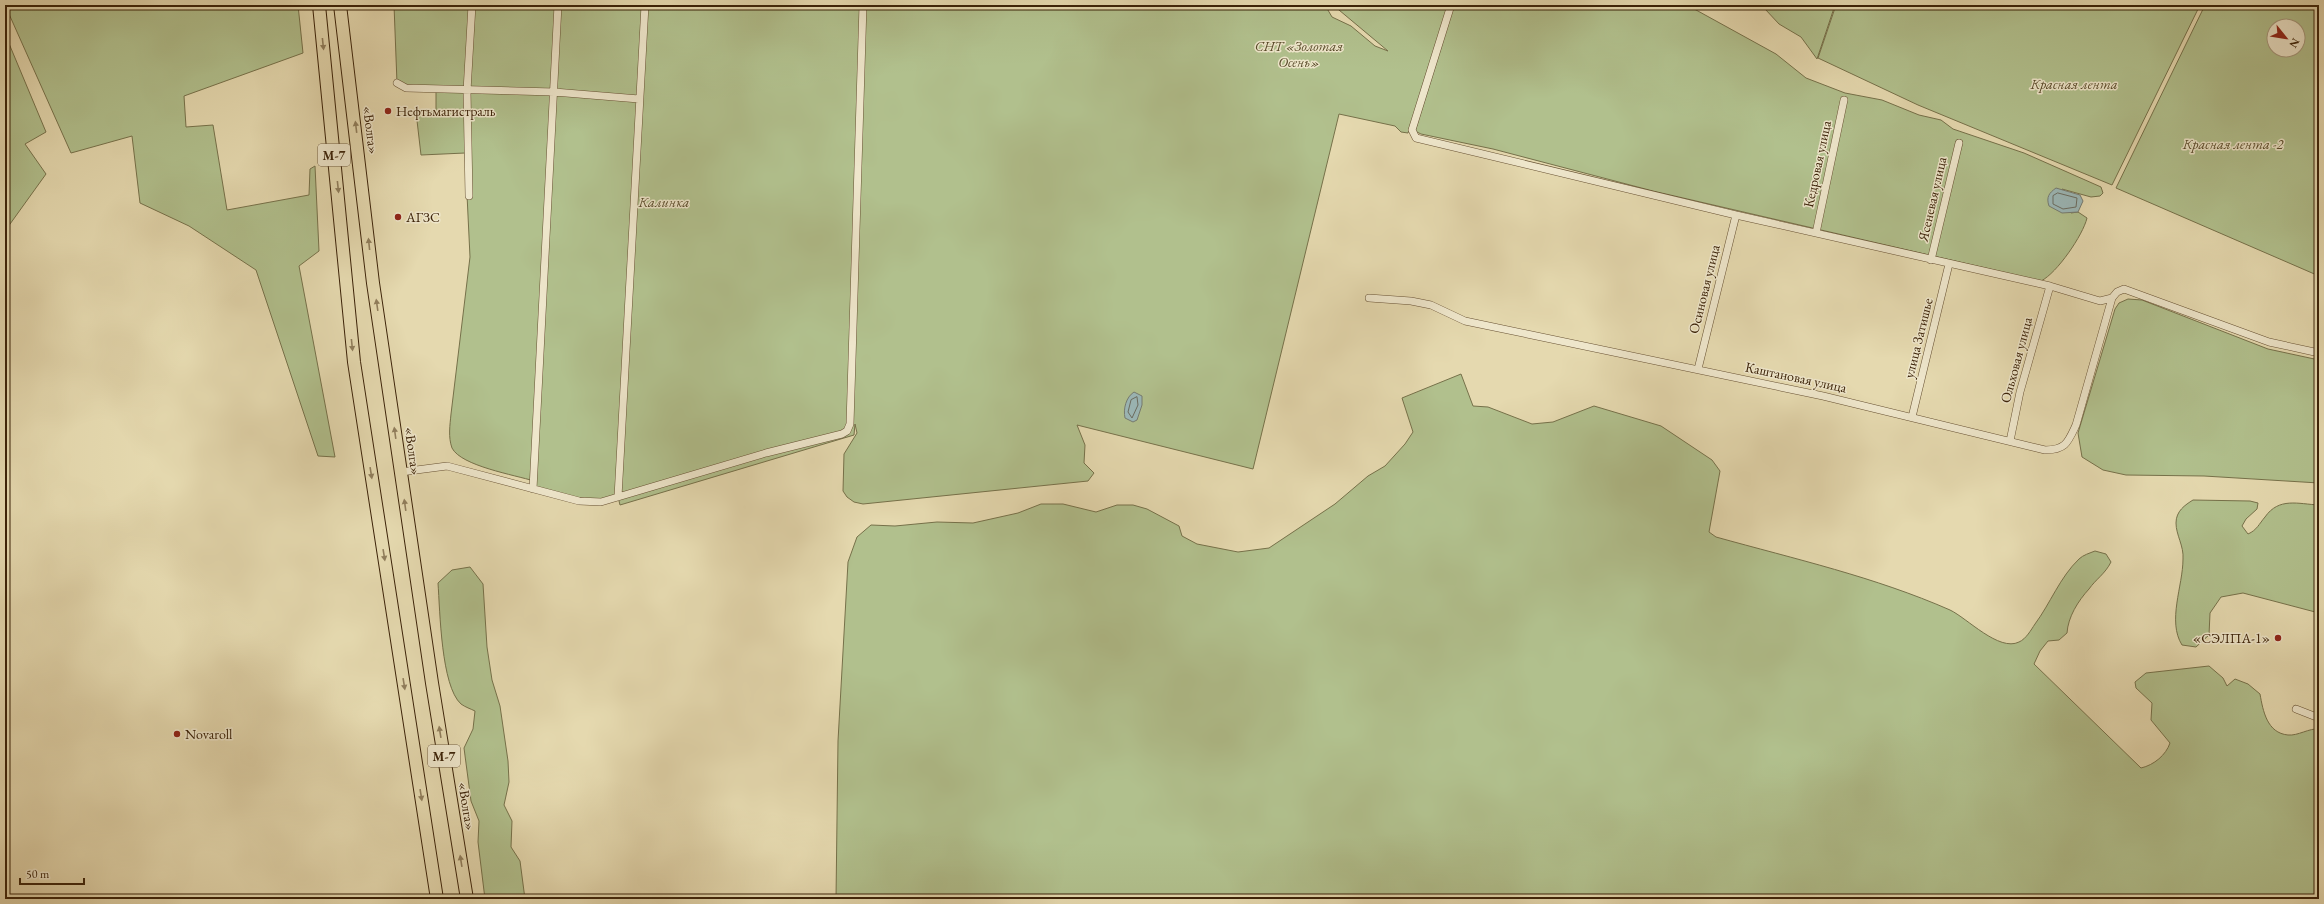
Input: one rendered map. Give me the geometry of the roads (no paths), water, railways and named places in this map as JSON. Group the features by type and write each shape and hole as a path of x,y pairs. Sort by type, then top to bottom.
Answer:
{"highway":[{"name":"М-7","path":"319,5 354,362 437,899"},
{"name":"«Волга»","path":"340,5 373,283 430,675 467,899"}],"street":[{"path":"469,196 467,91 472,5"},
{"path":"533,489 558,5"},
{"path":"618,497 645,5"},
{"path":"401,472 447,466 579,501 601,502 759,455 842,434 847,430 850,424 863,5"},
{"path":"1451,5 1412,130 1416,138 1736,215 2050,286 2100,301 2112,298 2117,292 2124,288 2269,342 2319,353"},
{"path":"397,84 406,88 467,91 554,92 639,99"},
{"name":"Кедровая улица","path":"1816,233 1844,100"},
{"name":"Ясеневая улица","path":"1931,260 1959,143"},
{"name":"Осиновая улица","path":"1698,369 1736,215"},
{"name":"улица Затишье","path":"1912,417 1950,264"},
{"name":"Ольховая улица","path":"2010,441 2020,392 2050,286"},
{"name":"Каштановая улица","path":"1369,298 1411,301 1431,305 1465,321 1698,369 1912,417 2045,450 2056,450 2068,442 2076,425 2112,298"},
{"path":"2296,709 2319,718"}],"water":[{"path":"2056,188 2080,195 2083,201 2078,212 2062,213 2049,206 2049,196"},
{"path":"1134,392 1142,396 1142,405 1137,420 1133,422 1125,418 1124,411 1127,400"}],"place":[{"name":"Нефтьмагистраль","path":"388,111"},
{"name":"АГЗС","path":"398,217"},
{"name":"«СЭЛПА-1»","path":"2278,638"},
{"name":"Novaroll","path":"177,734"}],"park label":[{"name":"СНТ «Золотая Осень»","path":"1299,54"},
{"name":"Красная лента","path":"2074,84"},
{"name":"Красная лента -2","path":"2233,144"},
{"name":"Калинка","path":"664,202"}]}
